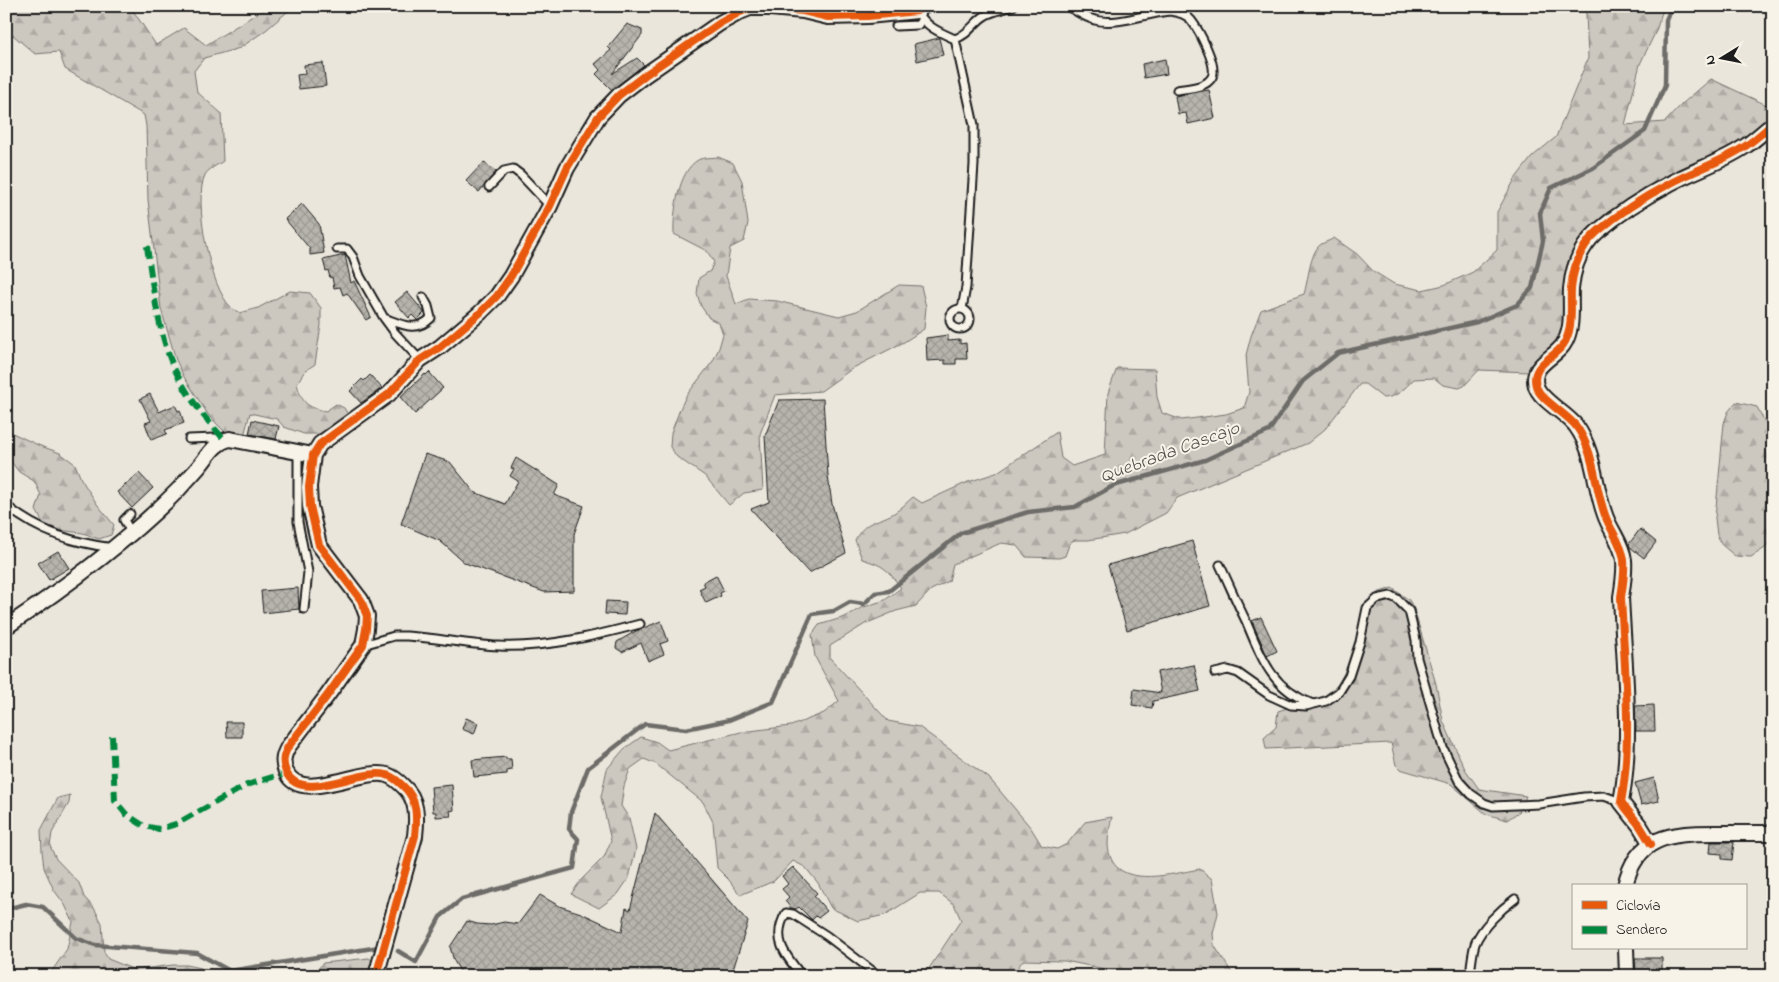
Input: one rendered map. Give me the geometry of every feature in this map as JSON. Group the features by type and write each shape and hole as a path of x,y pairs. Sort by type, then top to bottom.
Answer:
{"street":[{"path":"376,976 415,836 417,816 413,799 406,788 387,775 372,774 317,786 307,786 298,783 288,775 283,763 288,747 328,696 363,645 367,616 361,600 319,545 310,506 309,487 313,455 320,444 390,394 420,360 440,347 497,296 511,276 550,206 567,168 598,117 619,95 720,23 750,8 760,7 802,11 828,17 920,12"},
{"path":"1651,844 1640,826 1621,802 1626,743 1621,597 1624,580 1624,558 1605,517 1587,446 1574,424 1544,397 1536,387 1535,376 1540,365 1563,344 1569,330 1571,288 1576,261 1585,244 1596,232 1642,199 1670,183 1746,146 1773,124"},
{"path":"6,627 114,548 178,490 222,441 230,439 313,455"},
{"path":"1625,884 1629,869 1640,853 1651,844 1666,837 1684,833 1773,833"},
{"path":"1626,950 1626,976"}],"lane":[{"path":"920,12 930,28 955,39 963,36 985,16 1013,6"},
{"path":"1067,6 1082,16 1105,22 1170,11 1180,12 1190,19 1213,63 1214,72 1212,79 1201,86 1177,90"},
{"path":"896,26 918,25 920,12"},
{"path":"955,39 974,125 974,164 966,287 962,309"},
{"path":"489,187 504,171 513,169 550,206"},
{"path":"337,249 347,249 353,257 360,276 384,318 420,360"},
{"path":"384,318 412,328 426,324 431,318 423,297"},
{"path":"189,440 215,438 222,441"},
{"path":"298,453 298,522 308,572 304,610"},
{"path":"8,507 24,520 46,532 69,540 114,548"},
{"path":"130,514 124,520 131,532"},
{"path":"1220,566 1268,670 1289,692 1299,699 1314,704"},
{"path":"1215,673 1228,670 1238,673 1269,695 1291,705 1306,706 1326,701 1339,692 1349,676 1360,642 1367,608 1377,599 1391,596 1397,599 1409,611 1416,640 1417,658 1444,748 1459,781 1471,794 1484,803 1494,806 1539,804 1604,796 1621,802"},
{"path":"363,645 394,636 407,636 499,646 525,646 587,637 640,624"},
{"path":"1470,976 1475,944 1480,934 1515,899"},
{"path":"802,976 788,959 781,946 779,934 781,921 786,913 793,914 827,936 879,976"}],"green space":[{"path":"6,6 130,6 156,45 184,28 206,45 269,6 294,6 266,30 240,48 204,58 194,71 197,92 221,113 223,161 205,175 202,187 202,223 210,264 216,282 223,297 234,310 240,313 258,308 290,291 310,293 321,308 321,325 315,364 305,371 297,383 299,390 303,399 310,406 326,411 336,404 344,408 349,416 319,434 304,434 284,427 277,419 250,413 244,436 227,434 209,416 184,377 176,360 161,309 148,200 144,115 65,69 59,52 35,54 13,35 6,38"},
{"path":"1583,6 1664,6 1656,31 1640,64 1625,125 1665,122 1682,104 1711,79 1773,108 1773,114 1753,134 1731,147 1627,199 1578,243 1566,278 1565,316 1557,342 1529,372 1479,370 1464,386 1459,388 1443,385 1434,378 1414,379 1404,389 1388,398 1383,398 1365,384 1360,384 1325,429 1308,443 1177,498 1166,513 1125,534 1088,540 1075,540 1070,542 1065,556 1059,558 1026,557 1016,545 1001,543 953,564 949,581 931,590 916,606 896,611 865,624 830,646 830,658 888,721 919,727 989,778 1031,828 1042,846 1057,849 1067,844 1085,822 1112,817 1108,844 1111,859 1119,869 1130,874 1158,876 1200,869 1212,879 1218,913 1213,934 1214,945 1234,976 1130,976 1125,973 1065,961 1023,960 1012,976 919,976 918,971 928,970 961,920 954,904 939,893 920,893 885,915 858,921 831,908 818,883 805,867 793,861 774,881 740,895 717,868 713,822 703,802 656,764 644,759 630,769 624,786 621,806 629,818 636,849 629,878 618,894 599,908 571,894 582,879 604,857 611,841 601,797 607,769 624,749 641,737 657,742 668,750 741,732 791,726 824,713 839,701 815,657 812,635 819,625 845,617 861,608 885,600 901,588 885,569 862,559 855,540 863,528 894,513 913,497 922,503 968,482 996,473 1057,432 1061,458 1072,466 1105,455 1108,393 1117,368 1155,369 1157,397 1162,413 1182,420 1226,414 1244,408 1249,392 1246,355 1261,310 1304,294 1314,254 1322,244 1334,238 1357,254 1373,271 1394,284 1422,290 1444,285 1473,272 1497,250 1497,212 1515,179 1532,157 1556,137 1588,58 1586,14"},
{"path":"718,157 733,163 742,181 748,223 744,241 730,248 726,276 736,304 749,299 777,301 839,316 857,311 899,285 921,286 926,307 924,329 904,342 853,368 821,391 775,395 760,434 763,490 744,493 729,505 705,476 677,457 670,447 671,433 686,396 713,361 723,334 719,323 709,318 701,306 697,294 699,278 710,271 714,262 707,251 674,234 678,194 686,173 698,160"},
{"path":"1736,402 1757,407 1767,426 1773,463 1773,537 1765,548 1751,557 1735,556 1722,545 1717,535 1715,518 1724,423 1728,412"},
{"path":"6,430 60,453 75,464 81,479 97,504 114,525 111,535 99,539 83,533 58,530 43,523 36,510 41,495 34,481 19,472 6,455"},
{"path":"1392,588 1409,600 1414,609 1436,684 1443,721 1465,769 1479,789 1526,796 1520,811 1507,820 1486,814 1451,784 1400,769 1396,765 1391,743 1266,749 1264,738 1276,727 1278,711 1324,696 1338,685 1356,649 1357,633 1373,597 1377,593"},
{"path":"70,795 69,803 52,833 50,846 56,859 79,883 84,897 94,908 102,923 104,952 108,959 135,970 187,965 201,968 209,976 53,976 52,971 67,949 73,922 65,905 54,890 44,868 41,830 58,798"},
{"path":"369,958 391,976 312,976 323,963"}],"building":[{"path":"627,24 642,30 642,35 612,74 637,58 644,65 612,90 596,74 600,70 595,64 611,50 608,47"},
{"path":"939,38 943,55 917,61 914,44"},
{"path":"1165,59 1167,74 1144,78 1142,64"},
{"path":"323,63 326,86 299,89 297,75 305,74 304,65"},
{"path":"1209,90 1215,118 1188,124 1186,113 1178,114 1175,96"},
{"path":"484,162 496,172 479,192 466,181"},
{"path":"302,204 319,224 324,253 310,255 310,249 285,219"},
{"path":"345,255 351,283 354,281 371,317 366,320 347,293 343,295 340,287 334,288 332,277 330,278 328,270 326,271 323,260"},
{"path":"407,292 424,312 417,320 412,315 409,318 395,302"},
{"path":"948,335 948,341 960,340 960,344 966,343 967,359 956,359 956,364 945,364 945,360 927,361 926,338"},
{"path":"429,372 443,388 415,414 400,397"},
{"path":"370,375 382,388 361,403 350,391 362,379 364,381"},
{"path":"150,394 159,412 175,405 178,411 180,410 184,423 165,430 167,434 151,440 145,423 151,421 140,399"},
{"path":"823,399 828,476 832,504 846,553 809,573 751,509 769,502 765,436 779,400"},
{"path":"252,420 279,426 276,439 249,434"},
{"path":"425,454 450,462 474,492 505,504 518,481 510,476 514,469 511,468 516,458 559,485 554,495 584,506 574,534 574,591 544,592 465,563 440,541 401,524"},
{"path":"139,473 153,488 132,508 117,492"},
{"path":"1640,529 1656,542 1644,558 1630,547 1629,544"},
{"path":"1192,541 1210,606 1127,630 1108,565"},
{"path":"58,551 69,568 49,580 38,563"},
{"path":"716,575 724,591 720,593 721,596 706,603 699,589 705,586 703,582"},
{"path":"298,588 299,609 263,613 261,591"},
{"path":"606,601 626,602 625,615 605,614"},
{"path":"1261,617 1277,651 1267,656 1252,621"},
{"path":"661,621 668,641 660,644 664,654 648,661 641,643 622,652 616,648 617,642 636,631"},
{"path":"1194,665 1200,691 1153,701 1152,708 1132,705 1134,689 1161,693 1157,672"},
{"path":"1654,705 1655,731 1636,731 1635,706"},
{"path":"466,718 478,723 474,734 462,729"},
{"path":"226,722 242,722 242,737 227,737"},
{"path":"506,757 506,759 511,759 512,770 507,771 507,774 474,777 472,760"},
{"path":"1654,778 1659,801 1641,805 1635,783"},
{"path":"452,785 454,810 450,811 451,816 436,817 436,812 433,812 431,787"},
{"path":"655,813 748,922 731,976 463,976 454,961 450,947 467,921 491,925 504,922 518,924 540,895 559,906 581,913 622,932 626,908 630,910"},
{"path":"1711,842 1734,842 1732,860 1722,859 1722,854 1710,853"},
{"path":"793,867 817,893 814,896 827,911 818,918 816,916 812,920 799,907 796,909 791,908 785,901 789,897 782,889 788,884 782,876"},
{"path":"1635,958 1662,958 1662,976 1636,976"}],"waterway":[{"name":"Quebrada Cascajo","path":"398,951 416,962 440,917 462,899 574,868 578,839 569,829 571,812 588,768 645,724 686,729 729,720 773,702 812,614 834,611 850,602 864,604 875,593 889,591 961,533 1028,512 1075,507 1113,486 1205,460 1269,431 1303,381 1338,353 1477,322 1517,305 1532,288 1543,241 1540,213 1551,188 1593,168 1645,131 1665,85 1666,20 1672,6"},
{"name":"Quebrada Cascajo","path":"6,909 26,904 43,907 76,938 95,945 197,953 230,971 379,947"}],"marked path":[{"path":"147,246 157,310 170,359 192,399 225,440"},
{"path":"112,736 115,801 126,814 144,826 159,829 176,824 247,785 279,775 288,775"}],"cycle path":[{"path":"376,976 415,836 416,816 414,803 408,791 394,778 387,775 376,774 332,783 304,785 294,781 286,772 284,765 284,756 288,747 363,645 366,629 367,616 361,600 319,545 310,506 309,487 313,455 320,444 389,394 420,360 440,347 497,296 511,276 550,206 567,168 598,117 619,95 645,75 720,23 750,8 803,11 828,17 868,16 917,11 923,6"},
{"path":"1651,844 1640,826 1621,802 1625,778 1627,727 1621,597 1624,569 1623,554 1601,504 1591,458 1582,436 1572,421 1538,391 1535,379 1536,373 1539,367 1559,350 1569,332 1571,289 1574,273 1578,258 1591,238 1641,200 1679,179 1738,151 1773,124"}]}
